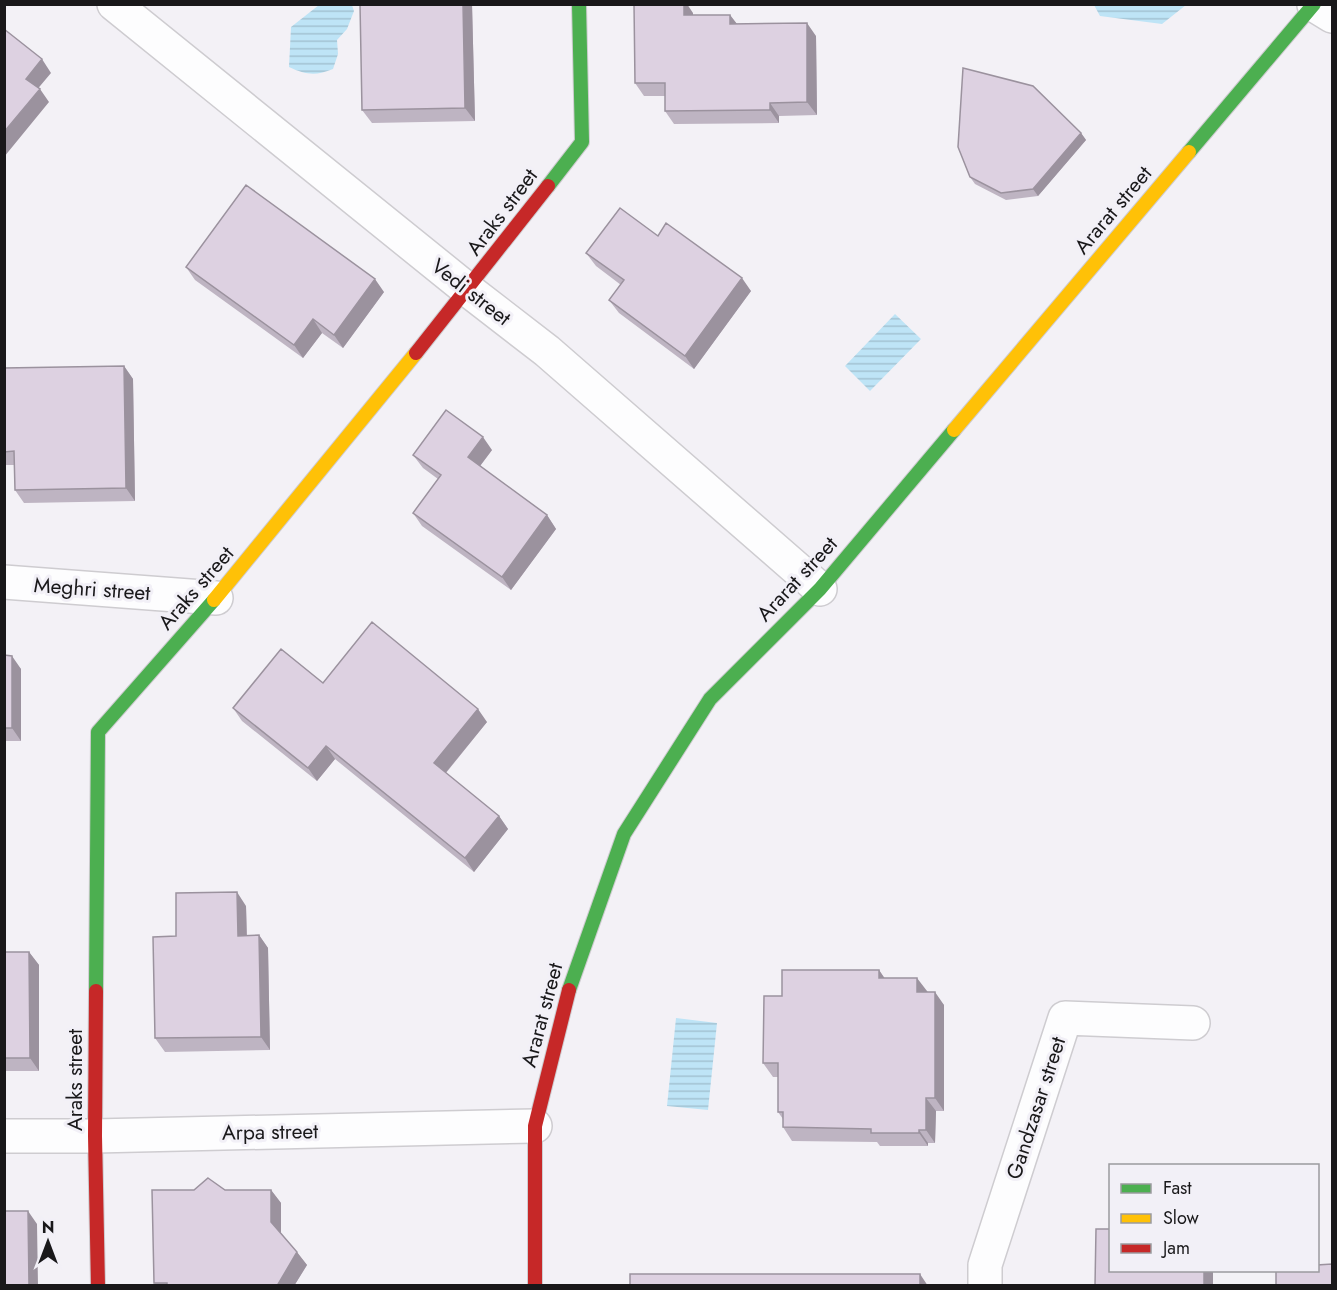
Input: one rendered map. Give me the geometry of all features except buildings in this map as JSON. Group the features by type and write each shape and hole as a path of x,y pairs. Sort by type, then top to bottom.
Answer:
{"street":[{"name":"Vedi street","path":"114,4 468,290 547,351 820,589"},
{"name":"Araks street","path":"98,1286 95,1136 98,732 216,598 468,290 582,142 579,4"},
{"path":"1314,4 1332,16"},
{"name":"Ararat street","path":"535,1286 535,1126 570,984 624,834 710,699 820,589 1314,4"},
{"name":"Meghri street","path":"4,582 216,598"},
{"name":"Gandzasar street","path":"985,1286 985,1265 1065,1018 1193,1023"},
{"name":"Arpa street","path":"4,1136 535,1126"}],"water":[{"path":"319,5 352,5 354,11 347,29 337,40 338,54 333,69 316,74 301,72 289,67 291,27"},
{"path":"1094,5 1186,5 1162,24 1100,16"},
{"path":"895,314 921,339 870,391 845,366"},
{"path":"676,1018 717,1023 708,1110 667,1106"}],"traffic: fast":[{"path":"548,186 582,142 579,4"},
{"path":"1189,152 1314,4"},
{"path":"569,990 624,834 710,699 820,589 954,430"},
{"path":"96,991 98,732 214,600"}],"traffic: slow":[{"path":"954,430 1189,152"},
{"path":"214,600 416,353"}],"traffic: jam":[{"path":"416,353 548,186"},
{"path":"535,1286 535,1126 569,990"},
{"path":"96,991 95,1136 98,1286"}]}
